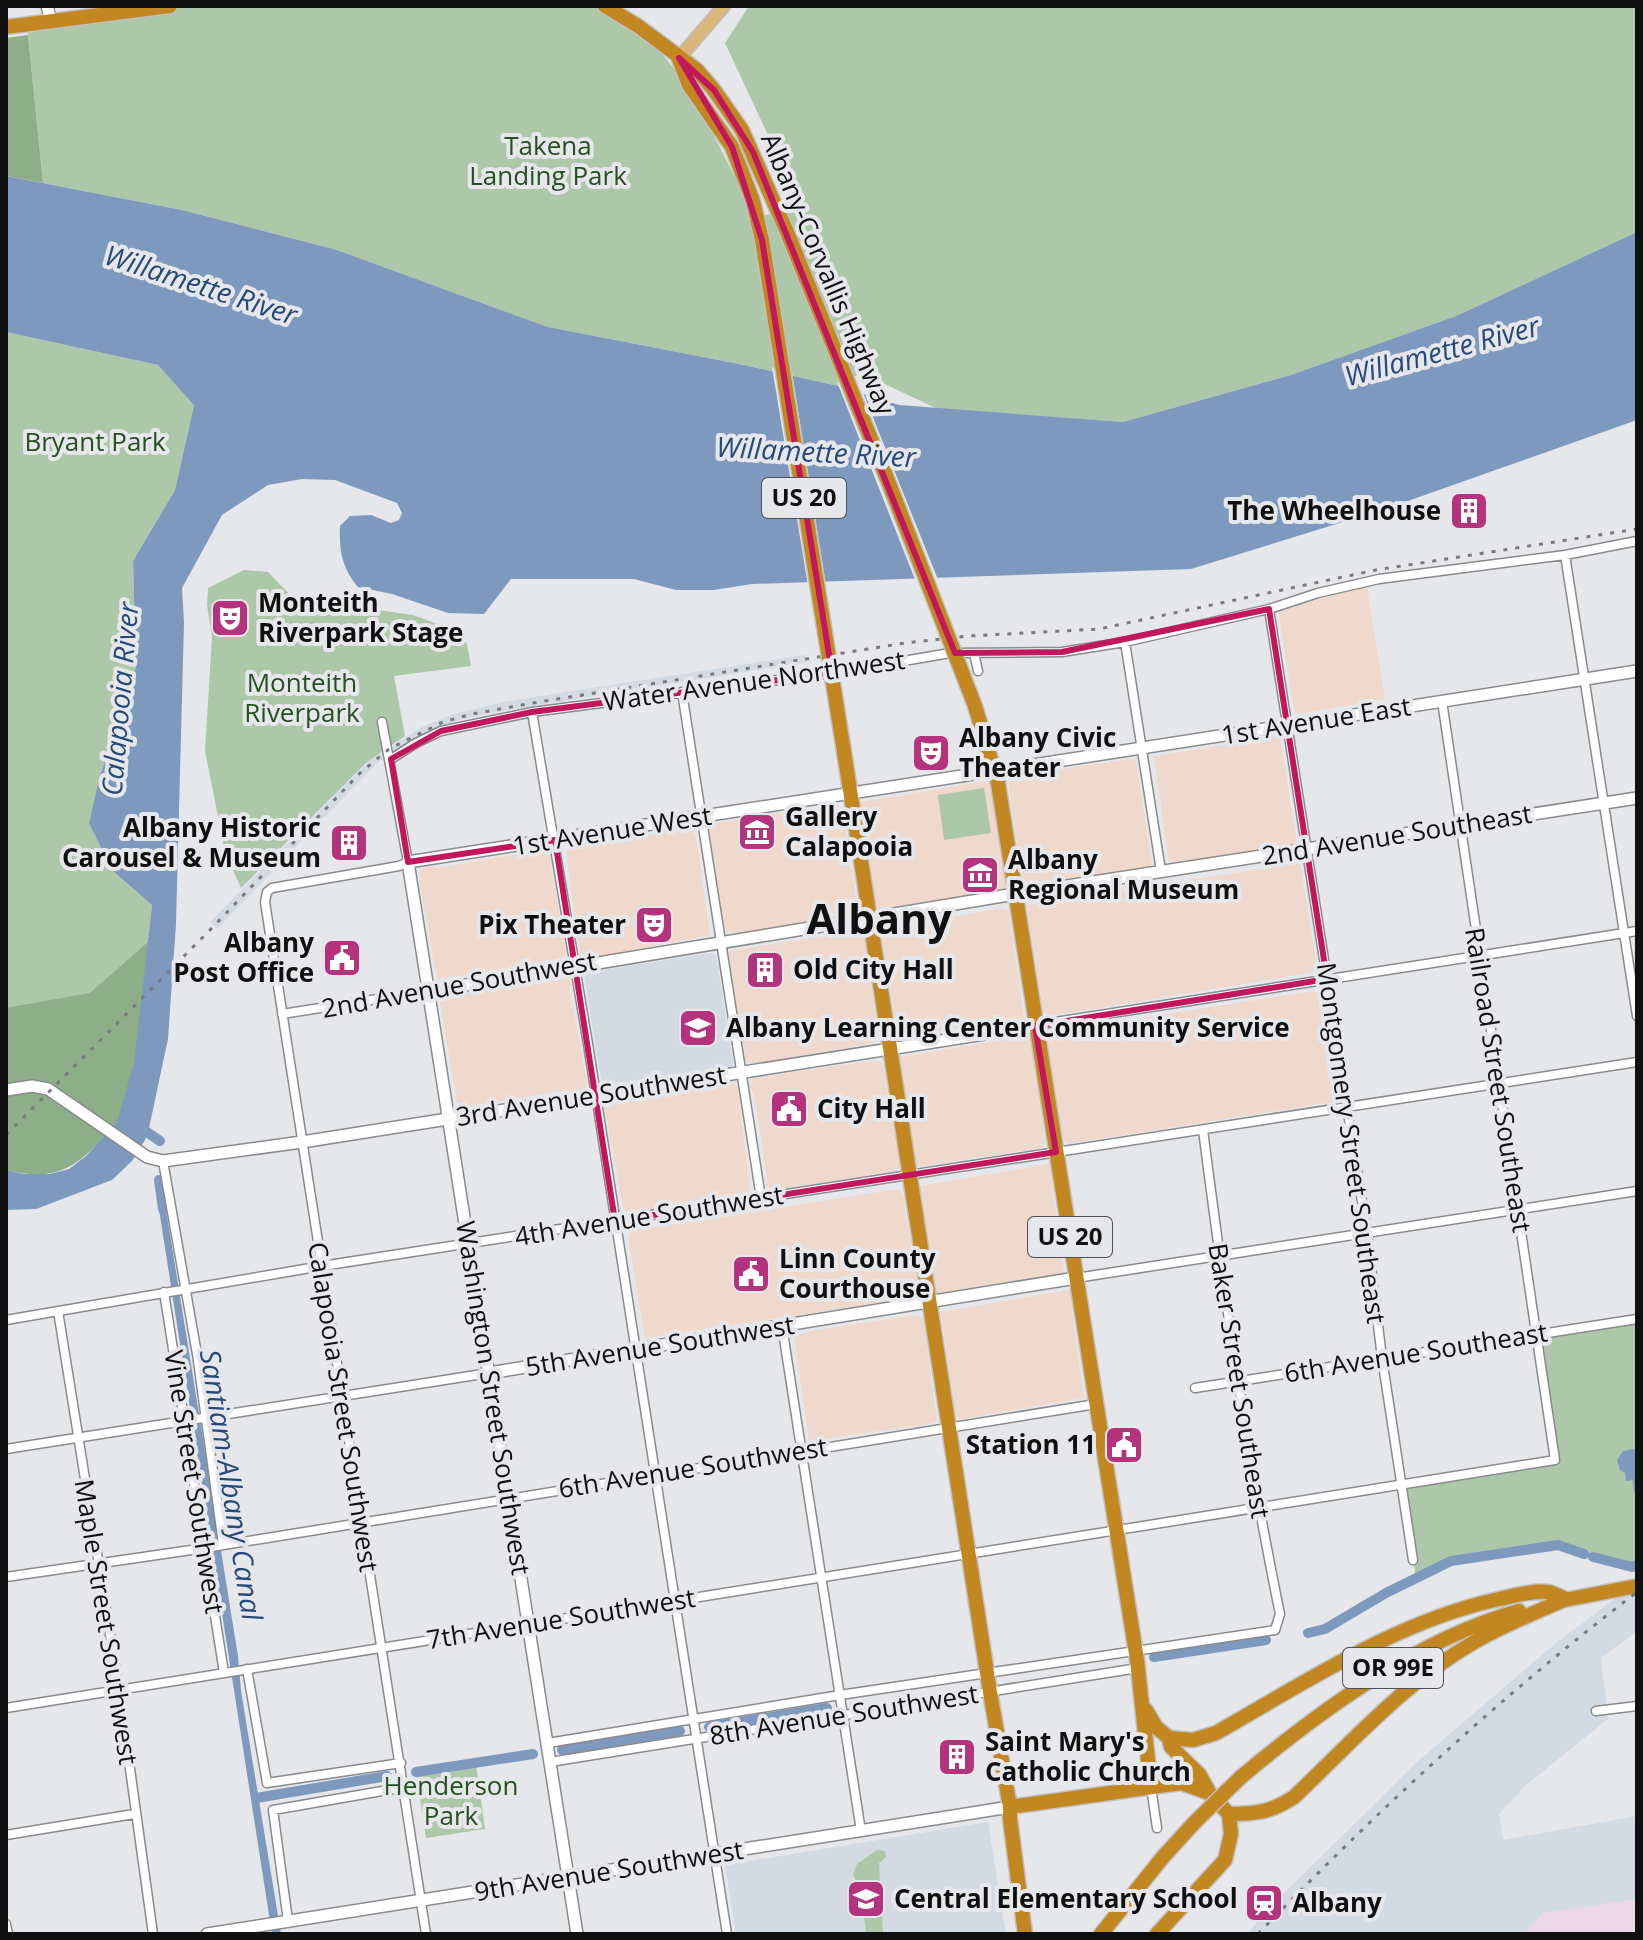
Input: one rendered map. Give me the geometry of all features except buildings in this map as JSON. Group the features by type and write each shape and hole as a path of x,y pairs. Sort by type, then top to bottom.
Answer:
{"highway":[{"path":"6,27 49,14 170,6"},
{"name":"Albany-Corvallis Highway","path":"605,6 638,26 697,70 742,130 890,486 975,706 995,771"},
{"name":"Albany-Corvallis Highway","path":"679,58 689,85 732,147 753,201 762,240 850,794"},
{"name":"US 20","path":"995,771 1143,1703 1151,1720 1169,1738"},
{"name":"US 20","path":"850,794 1010,1807"},
{"path":"1229,1814 1261,1814 1275,1810 1294,1797 1394,1703 1435,1668 1471,1644 1566,1599 1637,1586"},
{"path":"1157,1934 1225,1860 1231,1834 1229,1814 1209,1793 1199,1774 1171,1747 1169,1738 1193,1740 1208,1736 1364,1650 1446,1615 1520,1594 1548,1592 1566,1599"},
{"name":"OR 99E","path":"1101,1934 1195,1822 1241,1777 1299,1728 1359,1687 1413,1656 1514,1612 1566,1599"},
{"path":"1143,1703 1151,1787"},
{"path":"1025,1934 1010,1807 1181,1783 1209,1793"},
{"path":"1024,1913 1033,1934"}],"main road":[{"path":"679,58 724,6"}],"street":[{"name":"Water Avenue Northwest","path":"391,759 441,731 532,712 840,672 926,656 1062,652 1125,642 1269,609 1318,593 1379,579 1565,555 1637,541"},
{"path":"1565,555 1637,1016"},
{"name":"Montgomery Street Southeast","path":"1269,609 1367,1234 1382,1358 1413,1560"},
{"path":"1125,642 1161,871"},
{"path":"974,653 978,671"},
{"name":"1st Avenue East","path":"995,771 1637,671"},
{"path":"682,692 761,1198"},
{"name":"Railroad Street Southeast","path":"1442,701 1555,1460"},
{"path":"532,712 727,1934"},
{"path":"382,722 408,862"},
{"name":"1st Avenue West","path":"277,887 408,862 995,771"},
{"name":"2nd Avenue Southeast","path":"1015,894 1637,798"},
{"name":"Washington Street Southwest","path":"408,862 577,1934"},
{"name":"Calapooia Street Southwest","path":"277,887 267,892 265,902 426,1934"},
{"name":"2nd Avenue Southwest","path":"282,1014 1015,894"},
{"path":"1035,1026 1637,931"},
{"name":"3rd Avenue Southwest","path":"6,1090 32,1086 48,1089 147,1157 163,1161 302,1142 1035,1026"},
{"name":"4th Avenue Southwest","path":"6,1320 322,1266 1637,1062"},
{"name":"Baker Street Southeast","path":"1203,1130 1218,1256 1259,1508 1280,1614 1275,1630"},
{"name":"Vine Street Southwest","path":"163,1161 222,1545"},
{"path":"1076,1278 1637,1191"},
{"name":"5th Avenue Southwest","path":"6,1449 1076,1278"},
{"name":"Vine Street Southwest","path":"167,1292 207,1547 236,1671 267,1783 401,1763"},
{"name":"Maple Street Southwest","path":"58,1311 119,1690 153,1934"},
{"name":"6th Avenue Southeast","path":"1195,1388 1637,1319"},
{"path":"782,1326 861,1831"},
{"name":"6th Avenue Southwest","path":"6,1577 363,1523 1096,1404"},
{"name":"7th Avenue Southwest","path":"6,1708 1555,1460"},
{"name":"8th Avenue Southwest","path":"548,1743 840,1695 1275,1630"},
{"name":"8th Avenue Southwest","path":"550,1762 1138,1668"},
{"path":"1596,1711 1637,1706"},
{"path":"285,1921 273,1810 405,1787"},
{"path":"1151,1787 1157,1828"},
{"name":"9th Avenue Southwest","path":"207,1934 1010,1807"},
{"path":"6,1835 134,1814"},
{"path":"6,1924 8,1934"}],"highlighted area":[{"path":"679,58 714,90 753,152 955,653 1062,652 1269,609 1327,979 1035,1026 1056,1152 615,1221 555,840 408,862 391,759 441,731 532,712 832,673 762,240 732,147"}],"shaded area":[{"path":"1367,587 1385,699 1299,714 1294,710 1278,610"},
{"path":"805,655 807,662 513,709 462,719 431,730 403,744 375,765 217,929 210,922 367,763 420,728 453,714 508,701"},
{"path":"1280,736 1297,842 1171,863 1154,756"},
{"path":"1130,759 1136,761 1152,864 1149,867 1023,885 1008,781 1011,777"},
{"path":"985,781 991,787 1006,886 1004,890 877,909 861,802"},
{"path":"838,805 843,812 858,912 855,915 738,933 726,932 723,929 709,826 712,823"},
{"path":"687,828 693,830 696,839 710,935 588,959 580,957 568,848"},
{"path":"541,850 549,853 566,953 564,962 437,979 420,871 428,866 437,868"},
{"path":"1300,863 1317,966 1315,972 1051,1016 1043,1011 1027,905"},
{"path":"1003,908 1009,911 1024,1019 898,1037 881,929"},
{"path":"856,931 864,936 879,1036 875,1043 756,1063 746,1062 729,951"},
{"path":"711,953 717,956 731,1067 602,1085 584,975"},
{"path":"566,976 571,981 570,991 587,1083 585,1090 458,1108 440,1003 443,997"},
{"path":"1314,991 1322,994 1337,1097 1333,1102 1085,1141 1069,1143 1063,1139 1048,1048 1047,1038 1051,1032"},
{"path":"1026,1036 1030,1039 1037,1083 1045,1141 1042,1148 915,1167 900,1057"},
{"path":"878,1060 883,1064 900,1167 896,1171 770,1191 766,1184 754,1095 750,1087 752,1078"},
{"path":"734,1081 738,1088 750,1192 627,1213 624,1211 604,1105 606,1101"},
{"path":"1049,1164 1053,1169 1052,1186 1064,1273 935,1294 919,1186"},
{"path":"899,1190 905,1197 919,1289 911,1298 645,1338 628,1237 631,1231"},
{"path":"1069,1290 1074,1302 1072,1313 1084,1398 961,1419 956,1417 941,1312"},
{"path":"915,1315 923,1318 937,1421 809,1441 794,1336"},
{"path":"1637,1582 1637,1631 1601,1658 1608,1719 1526,1785 1499,1814 1503,1840 1637,1816 1637,1899 1543,1913 1524,1934 1247,1934 1275,1902 1416,1763 1556,1643"},
{"name":"Central Elementary School","path":"988,1822 1006,1934 736,1934 725,1865"},
{"path":"1637,1899 1637,1934 1525,1934 1542,1913"}],"green space":[{"name":"Takena Landing Park","path":"170,6 601,6 638,26 689,86 755,217 802,208 725,43 749,6 1637,6 1637,232 1456,316 1291,375 1123,422 938,409 861,373 838,386 548,327 337,250 182,210 43,183 27,24"},
{"path":"28,35 43,183 6,176 6,38"},
{"name":"Bryant Park","path":"6,332 158,365 194,404 175,490 133,561 136,667 100,776 113,871 152,905 134,1063 6,1090"},
{"name":"Monteith Riverpark","path":"244,570 268,572 296,601 321,608 413,615 459,632 467,644 471,666 394,676 405,736 366,763 241,888 225,852 205,751 212,637 208,588"},
{"path":"984,788 991,833 944,840 938,795"},
{"path":"148,942 130,1088 116,1124 85,1156 65,1169 43,1174 6,1170 6,1008 90,993"},
{"path":"1637,1319 1637,1565 1632,1567 1607,1562 1557,1545 1451,1561 1416,1578 1401,1486 1554,1460 1535,1334"},
{"name":"Henderson Park","path":"476,1764 485,1829 426,1838 416,1773"},
{"path":"877,1850 885,1851 886,1857 879,1863 883,1934 866,1934 862,1896 853,1874 857,1864"}],"water":[{"name":"Willamette River","path":"6,176 182,210 337,250 548,327 838,386 899,405 1123,422 1291,375 1456,316 1637,232 1637,420 1388,508 1191,569 752,584 714,590 676,590 634,579 511,579 484,614 448,613 392,594 358,587 343,559 340,526 350,516 371,515 391,523 399,520 402,513 397,503 335,480 302,479 268,485 222,515 182,588 184,623 176,924 168,1039 145,1140 132,1161 112,1180 36,1209 6,1210 6,1170 50,1174 69,1169 86,1156 117,1122 134,1063 152,905 113,871 89,823 100,776 136,667 133,561 175,490 194,405 158,365 6,332"},
{"path":"164,1197 281,1934 272,1934 158,1203 159,1198"},
{"path":"1623,1451 1637,1451 1637,1491 1634,1492 1633,1480 1626,1481 1617,1460"}],"pier":[{"path":"772,367 792,372 826,585 808,586"},
{"path":"837,382 862,390 939,582 916,582"}],"waterway":[{"name":"Santiam-Albany Canal","path":"138,1126 160,1141"},
{"name":"Santiam-Albany Canal","path":"159,1180 163,1209"},
{"name":"Santiam-Albany Canal","path":"1308,1633 1325,1629 1386,1593 1451,1561 1558,1545 1584,1554"},
{"name":"Santiam-Albany Canal","path":"1593,1557 1632,1567 1637,1565"},
{"name":"Santiam-Albany Canal","path":"1154,1657 1266,1640"},
{"name":"Santiam-Albany Canal","path":"709,1727 827,1708"},
{"name":"Santiam-Albany Canal","path":"562,1750 680,1731"},
{"name":"Santiam-Albany Canal","path":"416,1772 533,1754"},
{"name":"Santiam-Albany Canal","path":"256,1798 387,1776"}],"railway":[{"path":"6,1135 213,927 360,773 389,749 443,722 539,702 905,643 1099,629 1376,570 1637,529"},
{"path":"1258,1934 1348,1843 1441,1756 1537,1672 1637,1592"}],"place":[{"name":"The Wheelhouse","path":"1469,511"},
{"name":"Monteith Riverpark Stage","path":"230,618"},
{"name":"Albany Civic Theater","path":"931,753"},
{"name":"Gallery Calapooia","path":"757,832"},
{"name":"Albany Historic Carousel & Museum","path":"349,843"},
{"name":"Albany Regional Museum","path":"980,875"},
{"name":"Pix Theater","path":"654,925"},
{"name":"Albany Post Office","path":"342,958"},
{"name":"Old City Hall","path":"765,970"},
{"name":"Albany Learning Center Community Service","path":"698,1028"},
{"name":"City Hall","path":"789,1109"},
{"name":"Linn County Courthouse","path":"751,1274"},
{"name":"Station 11","path":"1124,1445"},
{"name":"Saint Mary's Catholic Church","path":"957,1757"},
{"name":"Central Elementary School","path":"866,1899"},
{"name":"Albany","path":"1264,1903"}],"district":[{"name":"Albany","path":"879,919"}],"water label":[{"name":"Calapooia River","path":"120,699"}]}
